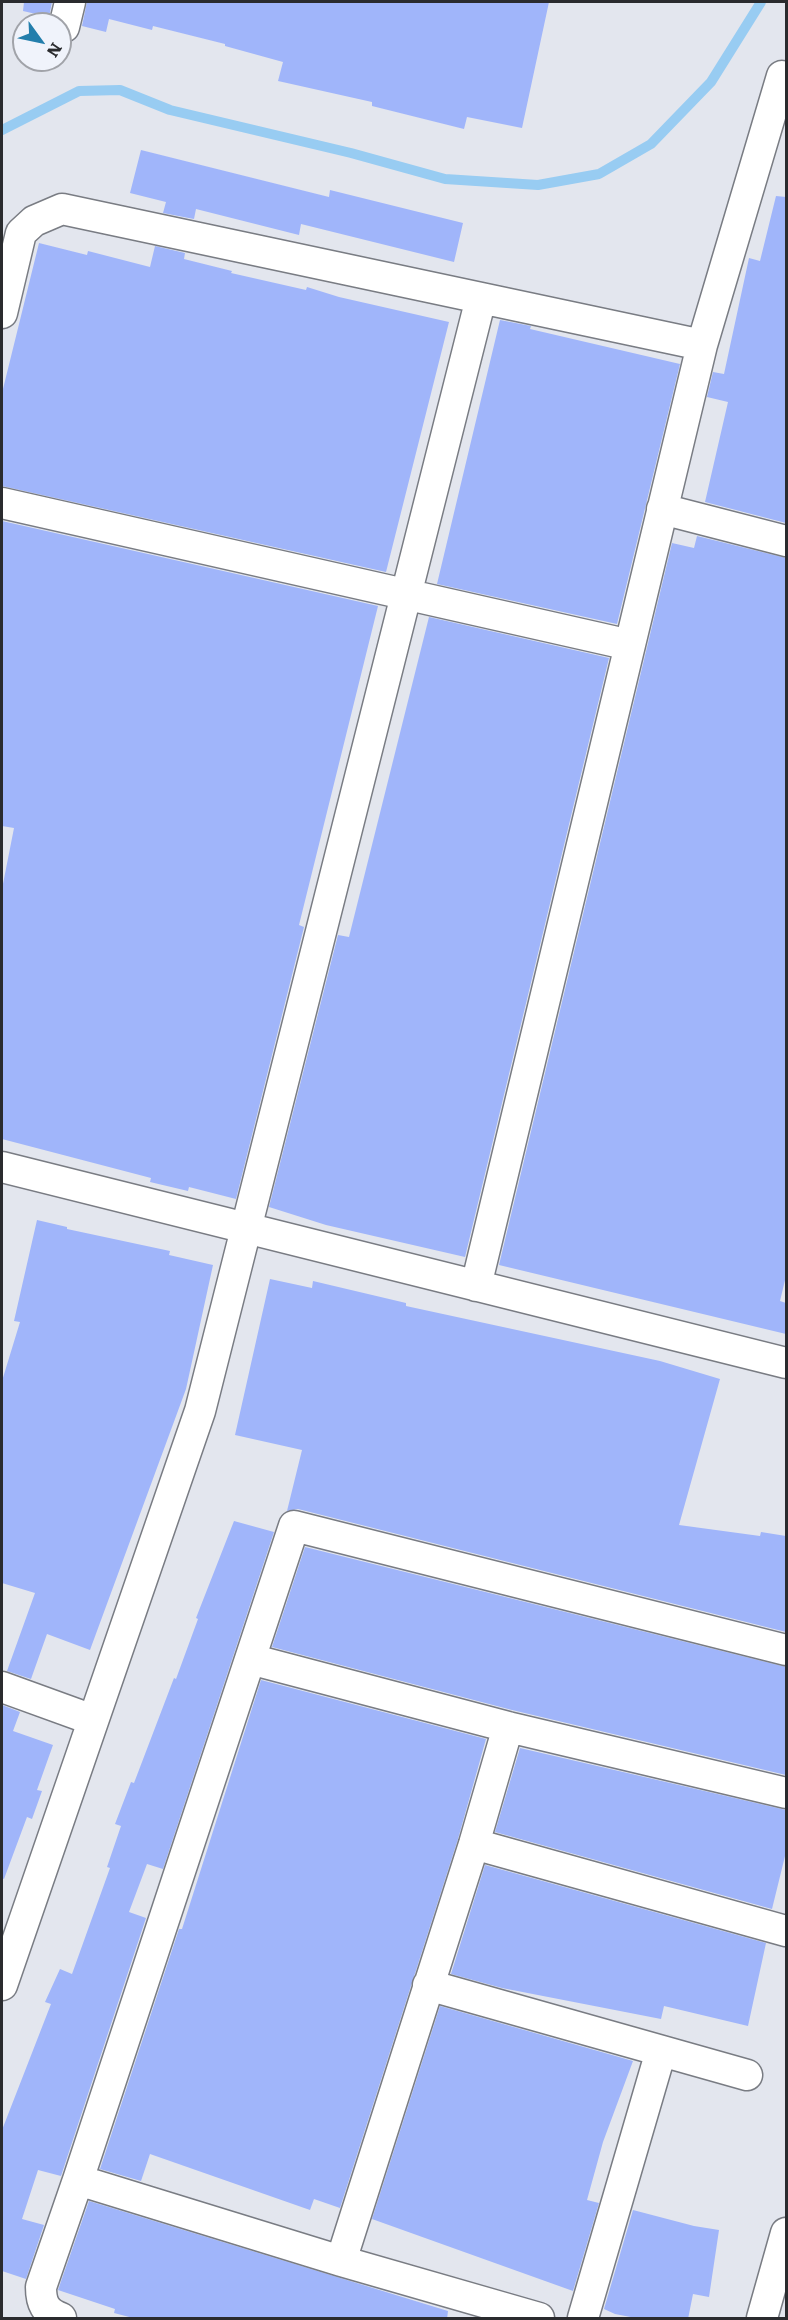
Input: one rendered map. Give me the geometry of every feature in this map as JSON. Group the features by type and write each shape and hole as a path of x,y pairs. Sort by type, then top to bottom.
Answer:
{"street":[{"path":"476,1286 702,345 782,76 786,77"},
{"path":"2,313 21,233 34,220 62,209 702,345"},
{"path":"2,1985 200,1411 481,298"},
{"path":"2,503 630,645"},
{"path":"662,509 786,541"},
{"path":"2,1167 786,1363"},
{"path":"61,2319 52,2315 41,2303 41,2287 294,1526 786,1650"},
{"path":"250,1659 508,1727 786,1793"},
{"path":"2,1687 93,1720"},
{"path":"340,2261 474,1844 508,1727"},
{"path":"474,1844 786,1931"},
{"path":"428,1985 747,2075"},
{"path":"583,2319 661,2051"},
{"path":"78,2180 340,2261 539,2319"},
{"path":"762,2319 784,2248"}],"building":[{"path":"24,2 52,2 50,12 23,11"},
{"path":"87,2 549,2 522,128 467,117 464,129 372,106 372,102 278,81 283,62 225,46 225,44 153,26 152,30 109,19 106,32 82,26"},
{"path":"141,150 329,197 330,190 463,223 454,262 301,224 299,235 196,209 194,219 163,213 166,202 130,193"},
{"path":"776,196 786,197 786,523 705,502 728,402 707,397 713,372 724,374 749,258 760,261"},
{"path":"39,243 87,255 88,251 150,267 155,246 185,253 184,259 232,271 231,273 306,290 307,287 339,297 449,322 386,572 2,486 2,393"},
{"path":"500,320 680,364 617,624 437,584"},
{"path":"2,521 378,606 299,925 304,927 236,1199 189,1187 188,1191 150,1182 151,1178 2,1139 2,889 14,828 2,826"},
{"path":"697,536 786,558 786,1276 780,1301 786,1303 786,1334 499,1265 672,543 694,548"},
{"path":"429,617 609,658 465,1257 326,1225 269,1207 338,935 349,937"},
{"path":"37,1220 67,1227 67,1229 170,1251 169,1255 213,1265 186,1389 90,1650 47,1634 31,1679 7,1671 35,1593 2,1583 2,1381 20,1322 14,1321"},
{"path":"270,1279 312,1288 313,1281 406,1303 406,1306 660,1361 720,1379 679,1525 760,1536 761,1532 786,1536 786,1632 298,1509 287,1511 302,1450 235,1435"},
{"path":"234,1521 274,1532 163,1869 147,1864 129,1912 146,1918 61,2176 38,2170 22,2219 44,2225 26,2279 2,2271 2,2130 51,2004 45,2002 60,1969 72,1974 110,1868 107,1867 121,1826 115,1824 131,1782 134,1783 174,1678 176,1679 198,1619 196,1618"},
{"path":"305,1547 786,1667 786,1775 512,1710 272,1647"},
{"path":"261,1680 486,1739 458,1839 340,2208 314,2199 310,2210 150,2154 141,2181 100,2169 179,1929 182,1929"},
{"path":"2,1705 20,1712 13,1731 53,1745 37,1790 42,1791 32,1819 27,1817 4,1879 2,1878"},
{"path":"520,1748 786,1810 786,1852 772,1909 495,1832"},
{"path":"485,1865 766,1943 748,2026 664,2006 661,2019 502,1988 451,1974"},
{"path":"440,2006 633,2061 603,2142 587,2200 599,2203 573,2291 372,2219"},
{"path":"89,2201 448,2311 447,2319 137,2319 114,2313 115,2309 58,2290"},
{"path":"633,2210 719,2230 709,2297 693,2294 688,2319 641,2319 615,2314 604,2309"}],"waterway":[{"path":"2,130 79,91 120,90 170,110 351,153 445,179 538,185 599,174 651,144 711,82 761,2"}]}
